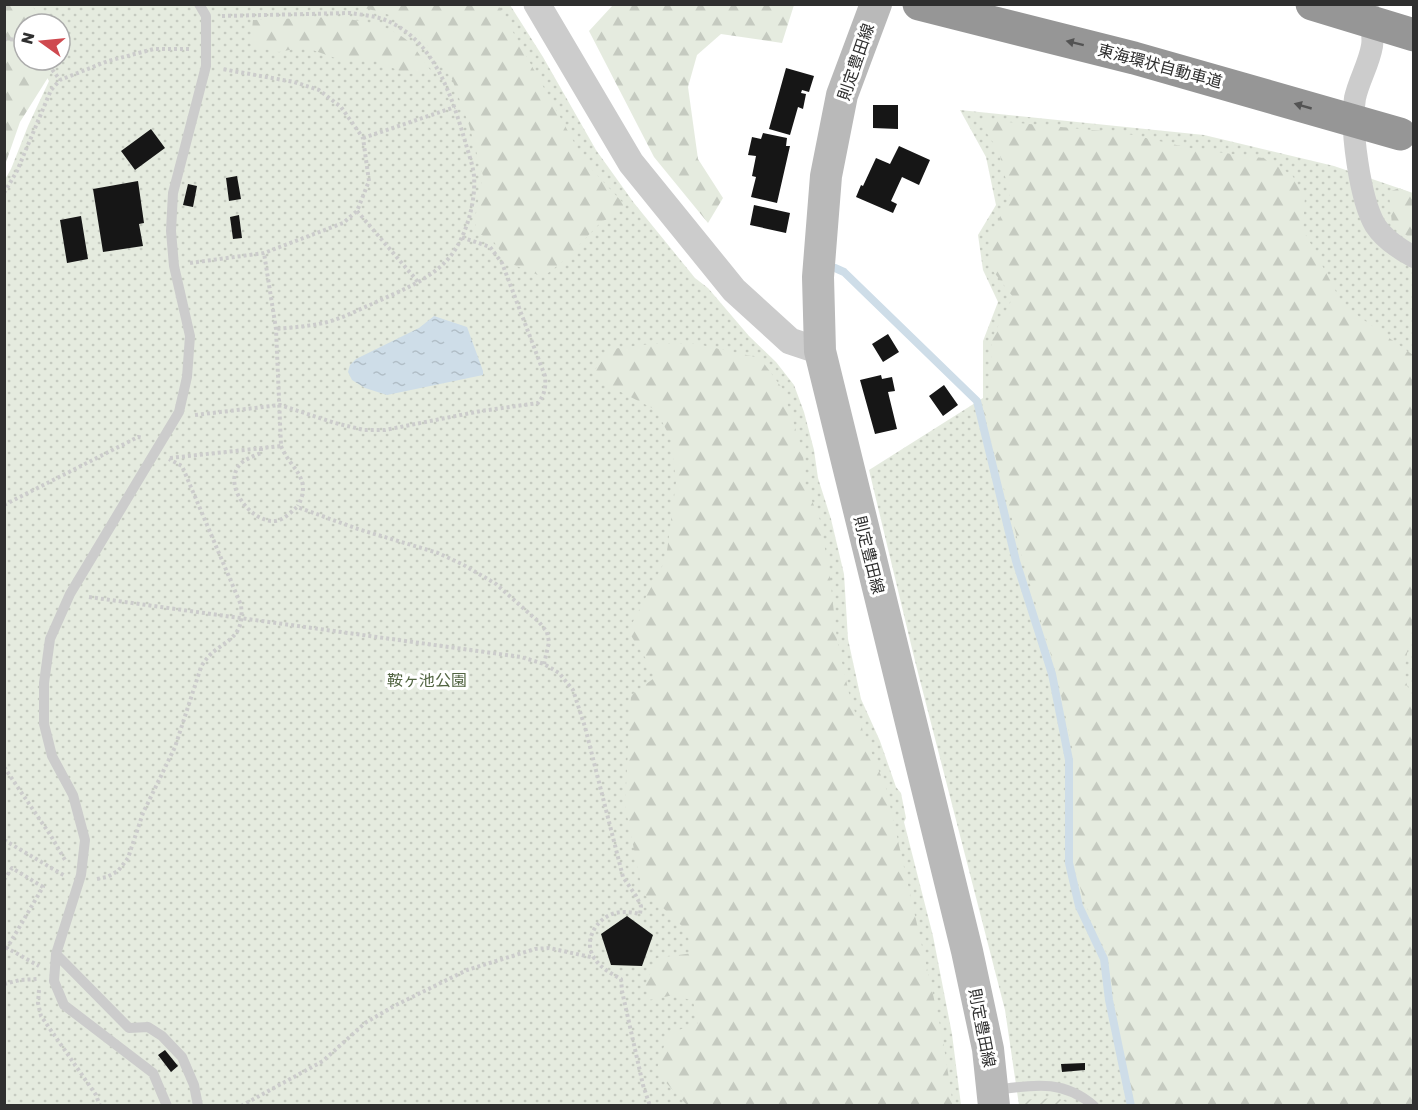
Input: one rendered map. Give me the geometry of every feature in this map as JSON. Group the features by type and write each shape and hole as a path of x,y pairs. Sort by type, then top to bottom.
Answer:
{"highway":[{"name":"東海環状自動車道","path":"919,4 1134,58 1400,134"},
{"path":"1312,4 1413,34"}],"main road":[{"name":"則定豊田線","path":"876,4 842,95 826,176 818,277 820,351 967,951 988,1049 993,1098"}],"street":[{"path":"537,4 631,163 734,290 790,341 820,351"},
{"path":"1368,4 1372,44 1355,99 1353,128 1356,151 1365,196 1375,224 1388,240 1413,257"}],"lane":[{"path":"167,1106 153,1073 64,1005 54,978 56,954 81,876 85,840 73,795 52,756 44,724 44,683 50,639 70,594 179,412 187,377 190,336 174,266 171,231 173,193 206,66 206,16 199,4"},
{"path":"56,954 129,1028 148,1027 162,1036 182,1057 194,1085 198,1106"},
{"path":"993,1098 1031,1086 1062,1087 1075,1092 1094,1106"}],"path":[{"path":"206,16 350,13 370,15 390,22 421,46 438,69 455,107 474,175 474,194 461,237 450,257 419,283 335,320 315,325 276,329"},
{"path":"4,193 17,171 51,90 60,80 108,62 154,49 207,49"},
{"path":"174,266 264,253 343,223 357,211 369,181 363,138 341,107 319,90 294,82 206,66"},
{"path":"54,72 60,80"},
{"path":"363,138 455,107"},
{"path":"357,211 419,283"},
{"path":"179,412 187,416 280,405 364,430 386,430 481,411 538,403 544,394 545,376 502,263 490,247 461,237"},
{"path":"261,448 261,453 244,461 238,467 233,484 246,506 264,519 273,521 297,507 303,493 301,476 281,446 276,329 264,253"},
{"path":"4,505 138,437 162,442"},
{"path":"151,460 281,446"},
{"path":"4,840 81,876 95,879 106,878 118,871 128,858 143,813 175,747 201,667 207,657 233,637 241,626 243,619 241,605 182,466 169,459"},
{"path":"297,507 358,529 438,553 496,584 547,632 549,642 544,664"},
{"path":"70,594 521,657 544,664 559,673 573,690 585,727 623,877 641,906 640,914 628,912 612,914 596,926 589,944 604,970 621,979 643,1085 650,1106"},
{"path":"4,767 51,836 64,860 81,876"},
{"path":"4,880 12,868 43,887 7,948 54,978"},
{"path":"241,1106 323,1061 366,1023 394,1006 466,970 535,949 549,948 595,958"},
{"path":"4,984 20,980 54,978"},
{"path":"54,978 40,988 38,1003 41,1016 96,1095 100,1106"}],"green space":[{"path":"5,4 32,5 36,12 12,12 12,72 51,72 20,122 5,165"},
{"name":"鞍ヶ池公園","path":"5,5 510,5 543,57 596,150 634,203 695,278 708,288 794,385 804,412 814,450 818,478 831,519 844,574 848,639 861,699 880,741 896,787 901,793 906,818 904,822 933,936 952,1034 961,1105 5,1105 4,181 49,81 44,72 72,72 72,12 12,12"},
{"path":"354,5 498,5 585,162 624,204 617,216 602,221 566,259 543,277 509,263 494,242 476,232 476,213 483,176 469,125 452,79 427,45 397,17"},
{"path":"613,5 794,5 782,43 721,34 697,55 688,87 698,159 723,198 708,223 654,157 589,31"},
{"path":"330,17 364,22 397,33 414,47 431,71 407,74 376,61 338,59 304,47 279,52 260,48 251,38 253,20"},
{"path":"960,110 1204,135 1334,166 1413,193 1413,1105 1019,1105 1005,1010 915,661 869,470 983,398 983,341 998,302 983,270 978,235 996,205 986,157"},
{"path":"977,119 1124,133 1194,149 1263,158 1292,175 1305,196 1303,229 1343,305 1413,355 1414,619 1403,674 1414,704 1413,1105 1135,1105 1120,1040 1108,957 1084,901 1073,863 1075,760 1056,672 983,410 990,397 992,338 1013,297 990,267 991,234 1010,197 999,151"},
{"path":"1399,188 1413,194 1413,240 1392,225 1389,192"},
{"path":"650,344 697,344 760,358 782,388 803,452 805,484 820,520 830,577 837,640 851,702 886,788 942,1034 953,1105 687,1105 656,1072 668,1033 698,1024 693,1001 674,995 649,1000 645,985 657,958 693,953 686,930 661,906 643,894 625,805 631,695 657,676 628,631 666,559 676,482 671,439 656,410 613,388 593,372 612,349"},
{"path":"1057,1098 1073,1105 1022,1105 1021,1100"}],"water":[{"path":"434,316 467,327 483,375 387,395 365,388 352,380 348,372 350,365 356,359 419,328"}],"building":[{"path":"786,68 814,76 809,92 802,90 801,93 806,94 803,109 798,107 790,135 769,129"},
{"path":"873,105 898,105 898,129 873,128"},
{"path":"151,129 165,148 135,170 121,151"},
{"path":"763,133 787,138 786,146 790,146 777,203 751,197 756,177 752,176 756,156 748,155 752,137 761,139"},
{"path":"899,146 930,160 919,185 902,177 891,201 897,204 893,213 856,197 876,158 890,164"},
{"path":"237,176 241,199 229,201 226,178"},
{"path":"138,181 144,223 139,224 143,246 103,252 93,189"},
{"path":"188,184 197,186 193,207 183,205"},
{"path":"754,205 790,213 786,233 750,225"},
{"path":"239,215 242,238 233,239 230,217"},
{"path":"81,216 88,259 67,263 60,220"},
{"path":"888,334 899,352 883,362 872,344"},
{"path":"881,375 882,379 892,377 895,391 888,392 897,429 875,434 860,380"},
{"path":"944,385 958,405 943,416 929,396"},
{"path":"627,916 653,935 642,966 611,965 601,934"},
{"path":"165,1050 178,1066 171,1072 158,1055"},
{"path":"1085,1063 1085,1070 1062,1072 1061,1064"}],"waterway":[{"path":"835,268 844,272 977,401 1016,561 1052,674 1069,760 1069,863 1079,906 1104,959 1109,1000 1131,1106"}]}
